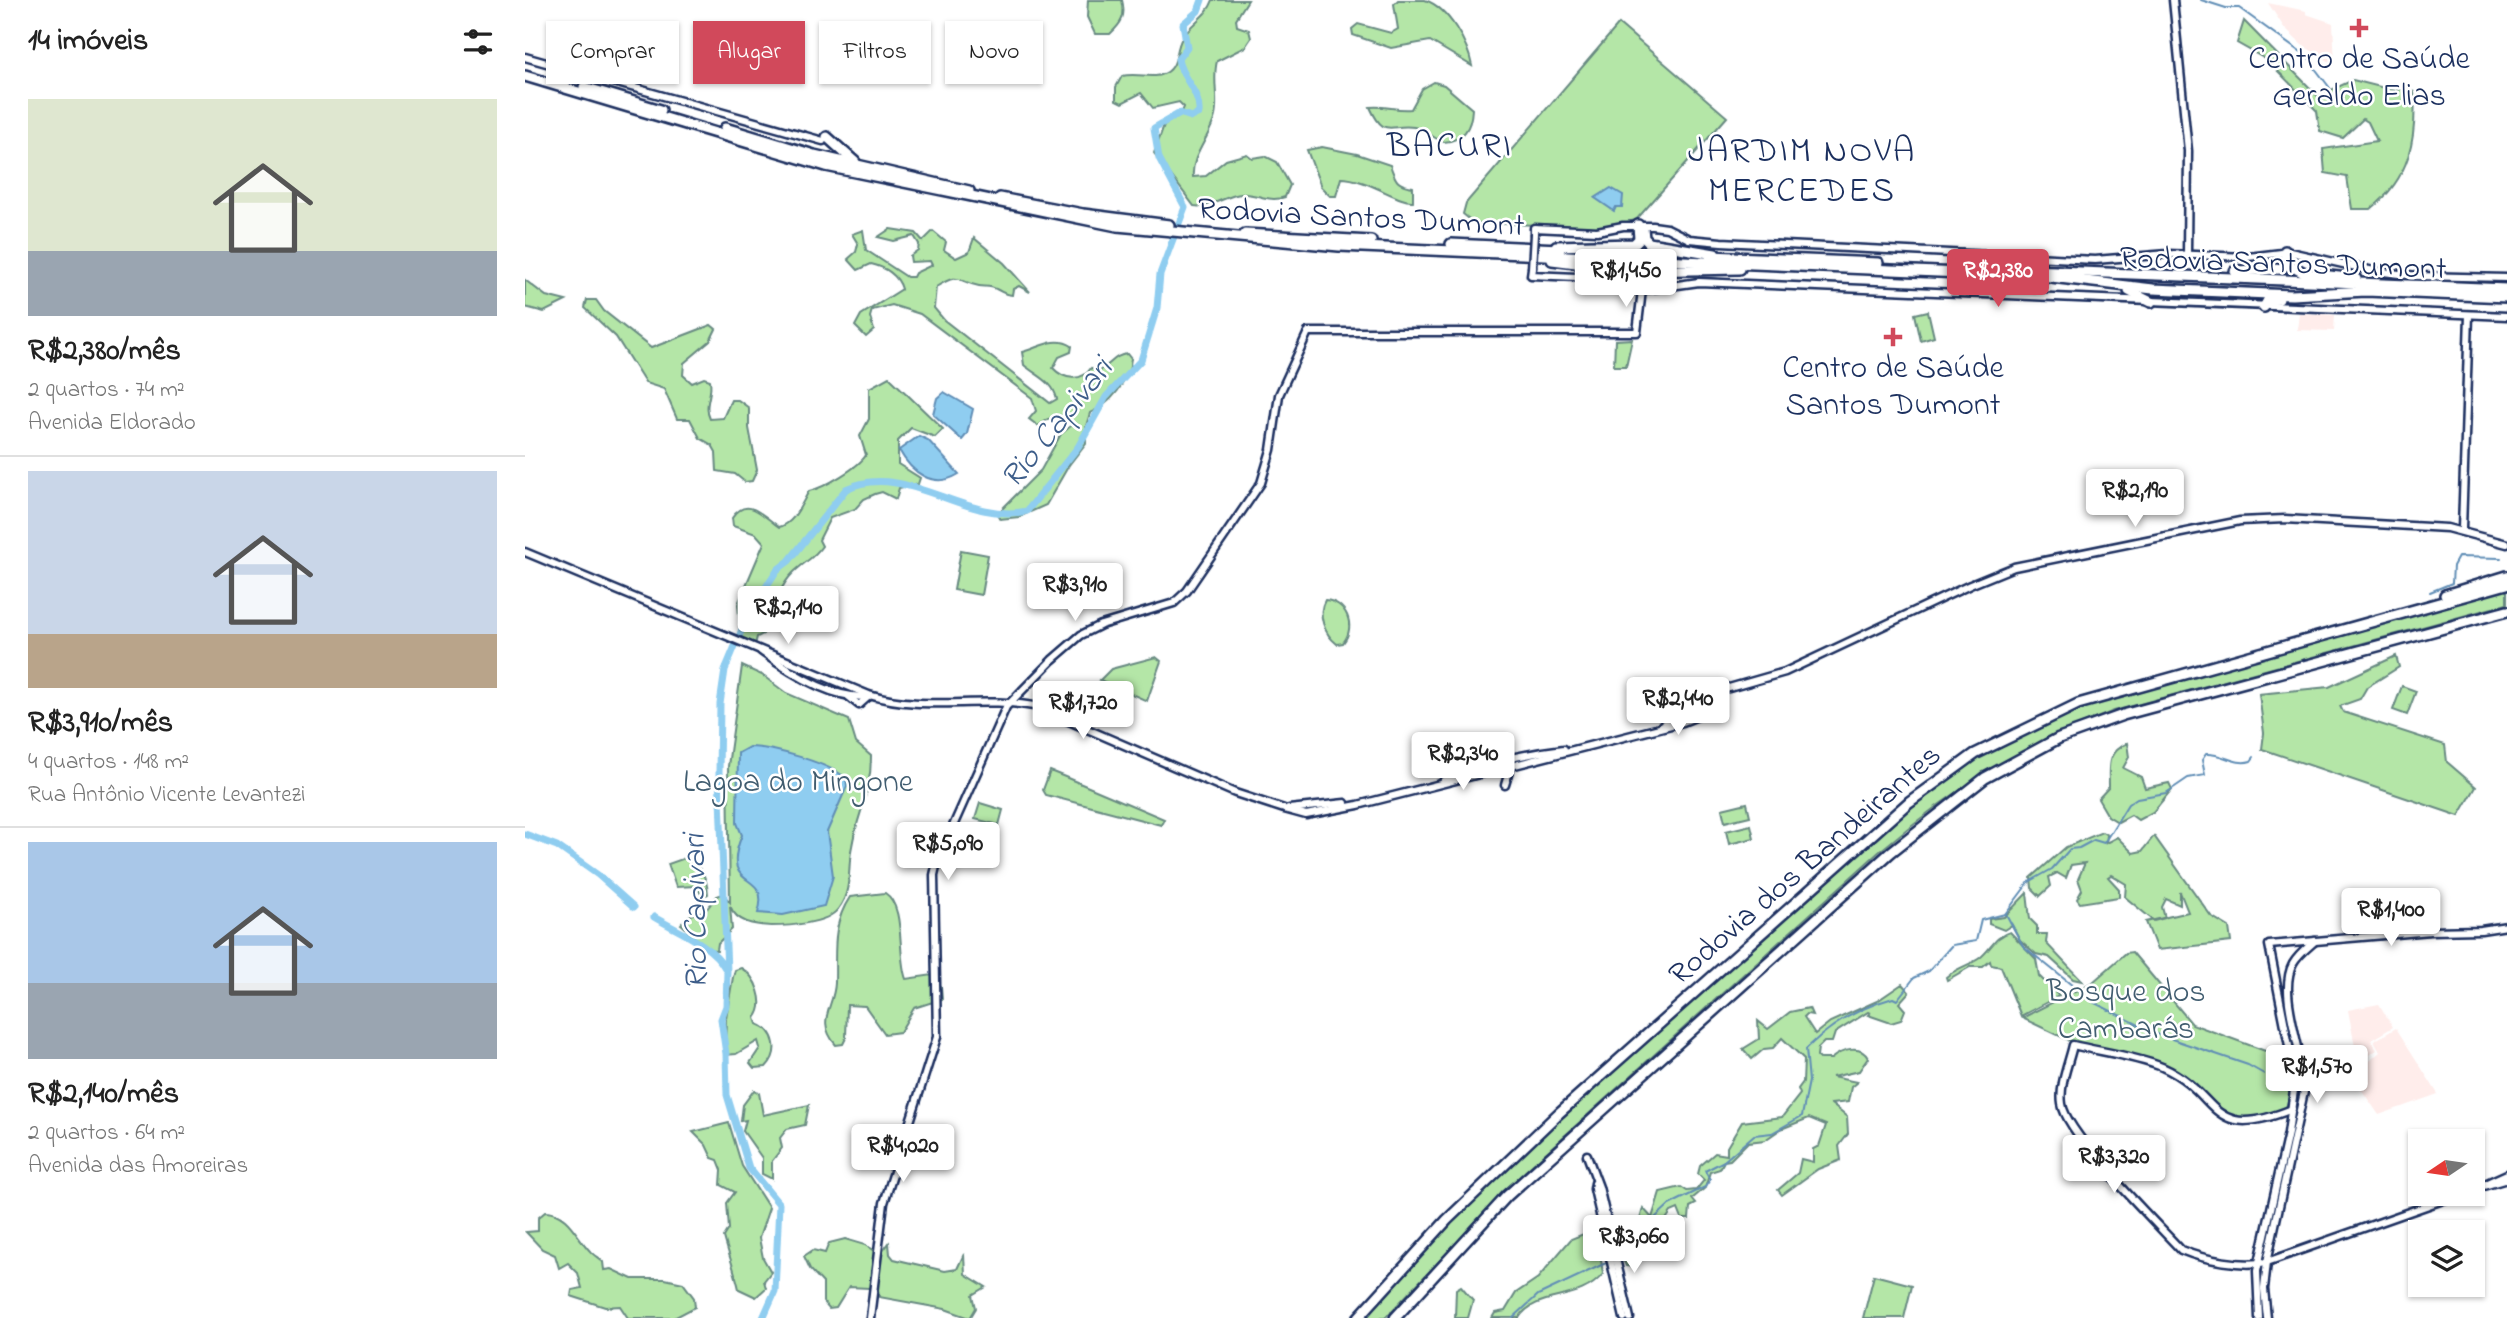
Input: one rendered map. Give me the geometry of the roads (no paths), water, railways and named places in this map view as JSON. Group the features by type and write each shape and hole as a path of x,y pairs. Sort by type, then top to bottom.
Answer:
{"highway":[{"name":"Rodovia Santos Dumont","path":"525,70 859,165 1000,198 1159,227"},
{"name":"Rodovia Santos Dumont","path":"525,76 826,166 1076,219 1329,246 1745,257 2507,289"},
{"path":"825,139 859,165"},
{"path":"1634,244 1639,239 1641,225"},
{"path":"1641,225 1645,240 1658,245"},
{"path":"1527,250 1634,244 1745,257"},
{"path":"1527,250 1544,259 1647,271 1789,267"},
{"name":"Rodovia Santos Dumont","path":"1527,250 1789,267 2051,277 2107,285 2292,295 2366,291 2507,299"},
{"path":"2181,274 2279,270 2285,265 2288,252"},
{"path":"2288,252 2291,266 2299,271 2382,285"},
{"path":"1632,270 1638,289"},
{"path":"1638,289 1641,278 1647,271"},
{"path":"2107,285 2134,293 2151,302"},
{"path":"2264,307 2268,300 2292,295"},
{"path":"2378,618 2507,576"},
{"name":"Rodovia dos Bandeirantes","path":"1358,1318 1487,1180 1899,810 1945,774 2008,736 2078,704 2507,584"},
{"name":"Rodovia dos Bandeirantes","path":"1395,1318 1507,1196 1882,859 1985,778 2059,738 2123,715 2507,611"}],"street":[{"path":"2173,0 2188,151 2187,254"},
{"path":"525,57 825,139"},
{"path":"2507,278 2417,276 2374,271 2288,252 2243,257 2187,254 2095,260 1698,240 1667,228 1641,225 1597,231 1534,231 1531,272 1600,278 1638,289 1689,282 2507,316"},
{"path":"870,1318 884,1203 937,1037 937,862 999,717 1019,694 1081,635 1101,625 1174,603 1187,591 1261,483 1271,450 1279,395 1308,332 1637,332 1638,289"},
{"path":"2462,529 2469,315"},
{"path":"1655,729 1682,708 1685,702 1726,688 1768,679 2014,567 2240,521 2285,519 2462,529 2507,544"},
{"path":"525,552 870,696 914,704 1012,702 1050,711 1235,793 1307,814 1655,729 1698,716 1726,688"},
{"path":"759,650 781,666 849,697 859,705 870,696"},
{"path":"849,697 853,690"},
{"path":"1694,698 1700,702 1702,711"},
{"path":"990,702 999,717"},
{"path":"1682,708 1685,715 1691,718"},
{"path":"1284,809 1343,804 1417,788 1473,766 1516,755 1580,747"},
{"path":"1506,785 1511,765"},
{"path":"2286,1159 2293,1072 2269,945 2507,926"},
{"path":"2259,1318 2256,1292 2259,1264 2305,1087 2288,976 2294,962 2315,941"},
{"path":"2276,977 2288,976"},
{"path":"2278,990 2281,986 2288,987"},
{"path":"2292,1109 2256,1122 2224,1118 2185,1081 2164,1068 2073,1045 2062,1090 2062,1106 2070,1124 2095,1155 2181,1250 2198,1256 2259,1264 2426,1206"},
{"path":"1587,1155 1630,1318"},
{"path":"2267,1318 2264,1289 2267,1262 2284,1168"},
{"path":"2485,1184 2507,1177"},
{"path":"1614,1261 1624,1318"}],"water":[{"path":"1611,188 1623,195 1622,207 1616,207 1614,211 1595,198"},
{"path":"944,392 973,409 967,434 962,440 933,414 937,398"},
{"path":"919,436 928,440 959,474 940,480 916,471 899,450"},
{"path":"749,747 800,757 838,772 846,778 847,786 827,832 833,876 824,906 783,915 758,913 758,890 740,874 736,866 736,853 742,835 737,823 738,753"}],"waterway":[{"name":"Rio Capivari","path":"763,1318 775,1291 779,1204 749,1168 727,1095 726,1054 721,1019 726,1006 727,971 719,774 720,704 725,670 748,615 777,570 789,561 846,489 868,482 891,482 981,509 1004,513 1027,511 1078,447 1106,397 1141,360 1157,308 1160,274 1185,207 1159,158 1154,128 1180,113 1191,117 1199,113 1197,99 1178,59 1187,47 1183,24 1198,11 1202,0"},
{"path":"2201,0 2226,8 2239,8 2311,60"},
{"path":"2314,67 2330,88"},
{"path":"2430,592 2452,583 2453,566 2458,557 2501,558"},
{"path":"1617,1253 1669,1205 1705,1187 1710,1180 1705,1171 1724,1161 1754,1135 1772,1133 1802,1116 1809,1081 1806,1049 1825,1032 1869,1006 1893,998 1897,1000 1914,978 1929,971 1952,945 1976,941 1981,920 2005,914 2029,882 2052,869 2070,849 2079,848 2094,840 2104,843 2128,804 2137,798 2166,793 2188,778 2205,775 2202,760 2206,754 2240,762 2251,761 2254,757"},
{"path":"525,834 557,846 598,875 634,907"},
{"path":"2006,914 2023,946 2093,1002 2157,1034 2248,1065 2264,1074"},
{"path":"654,917 703,945 725,968"},
{"path":"1513,1318 1538,1295 1608,1262"}],"place":[{"name":"Centro de Saúde Geraldo Elias","path":"2359,28"},
{"name":"Centro de Saúde Santos Dumont","path":"1893,337"}],"district":[{"name":"BACURI","path":"1450,147"},
{"name":"JARDIM NOVA MERCEDES","path":"1802,172"}],"park label":[{"name":"Lagoa do Mingone","path":"798,783"},
{"name":"Bosque dos Cambarás","path":"2126,1012"}]}
